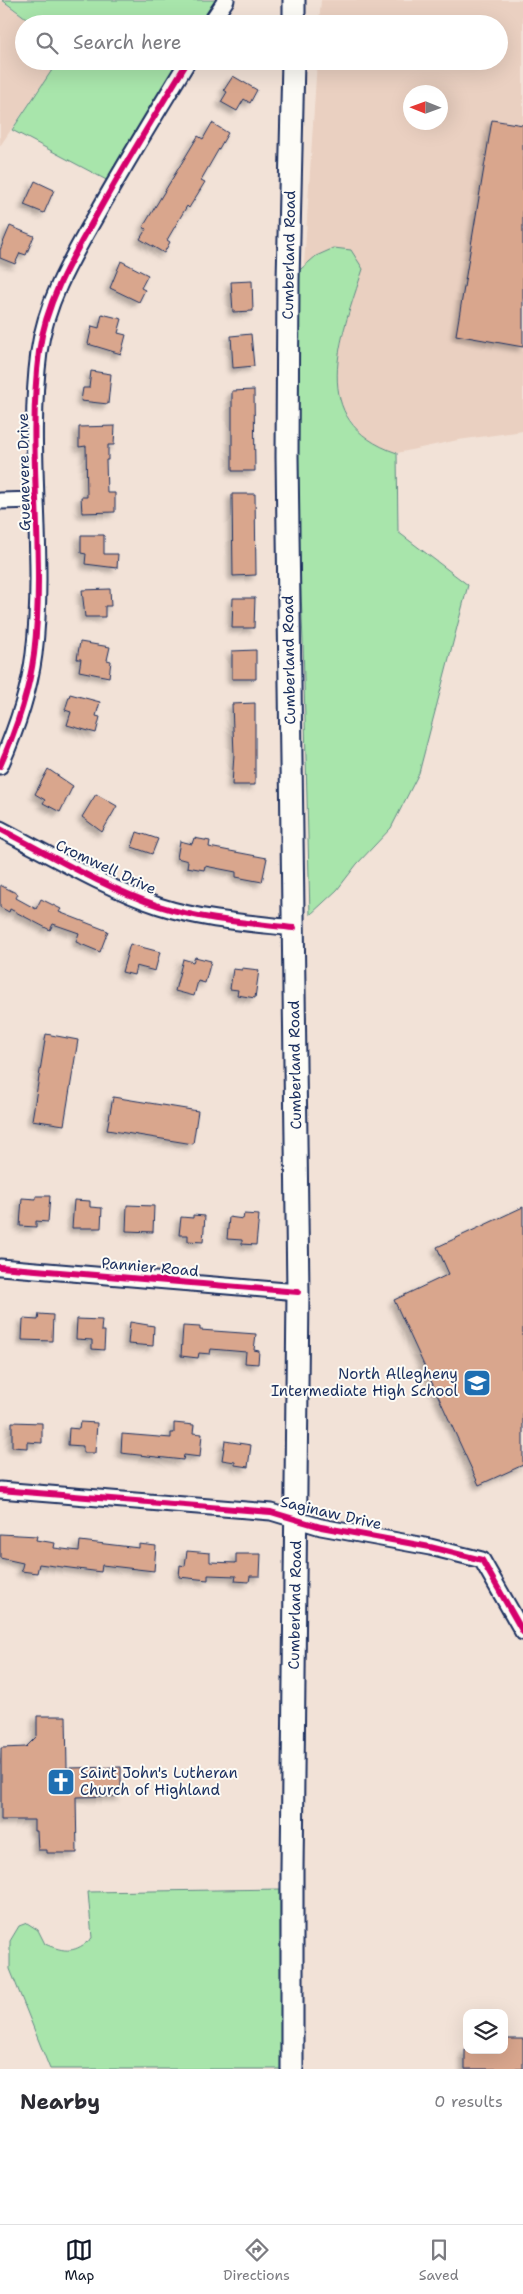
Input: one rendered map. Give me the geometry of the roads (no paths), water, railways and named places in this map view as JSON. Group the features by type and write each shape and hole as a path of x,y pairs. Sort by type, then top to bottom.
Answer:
{"main road":[{"path":"294,0 294,15"},
{"name":"Cumberland Road","path":"292,2069 292,1870 298,1292 287,485 288,280 294,70"}],"street":[{"path":"216,15 226,0"},
{"name":"Guenevere Drive","path":"0,766 22,710 34,654 37,569 35,434 37,378 39,351 52,300 62,277 114,184 183,70"},
{"path":"0,500 36,500"},
{"name":"Cromwell Drive","path":"0,829 135,897 160,906 203,916 294,928"},
{"name":"Pannier Road","path":"0,1267 298,1292"},
{"name":"Saginaw Drive","path":"0,1490 271,1512 321,1527 430,1547 482,1560 523,1632"}],"place":[{"name":"North Allegheny Intermediate High School","path":"477,1383"},
{"name":"Saint John's Lutheran Church of Highland","path":"61,1782"}]}
